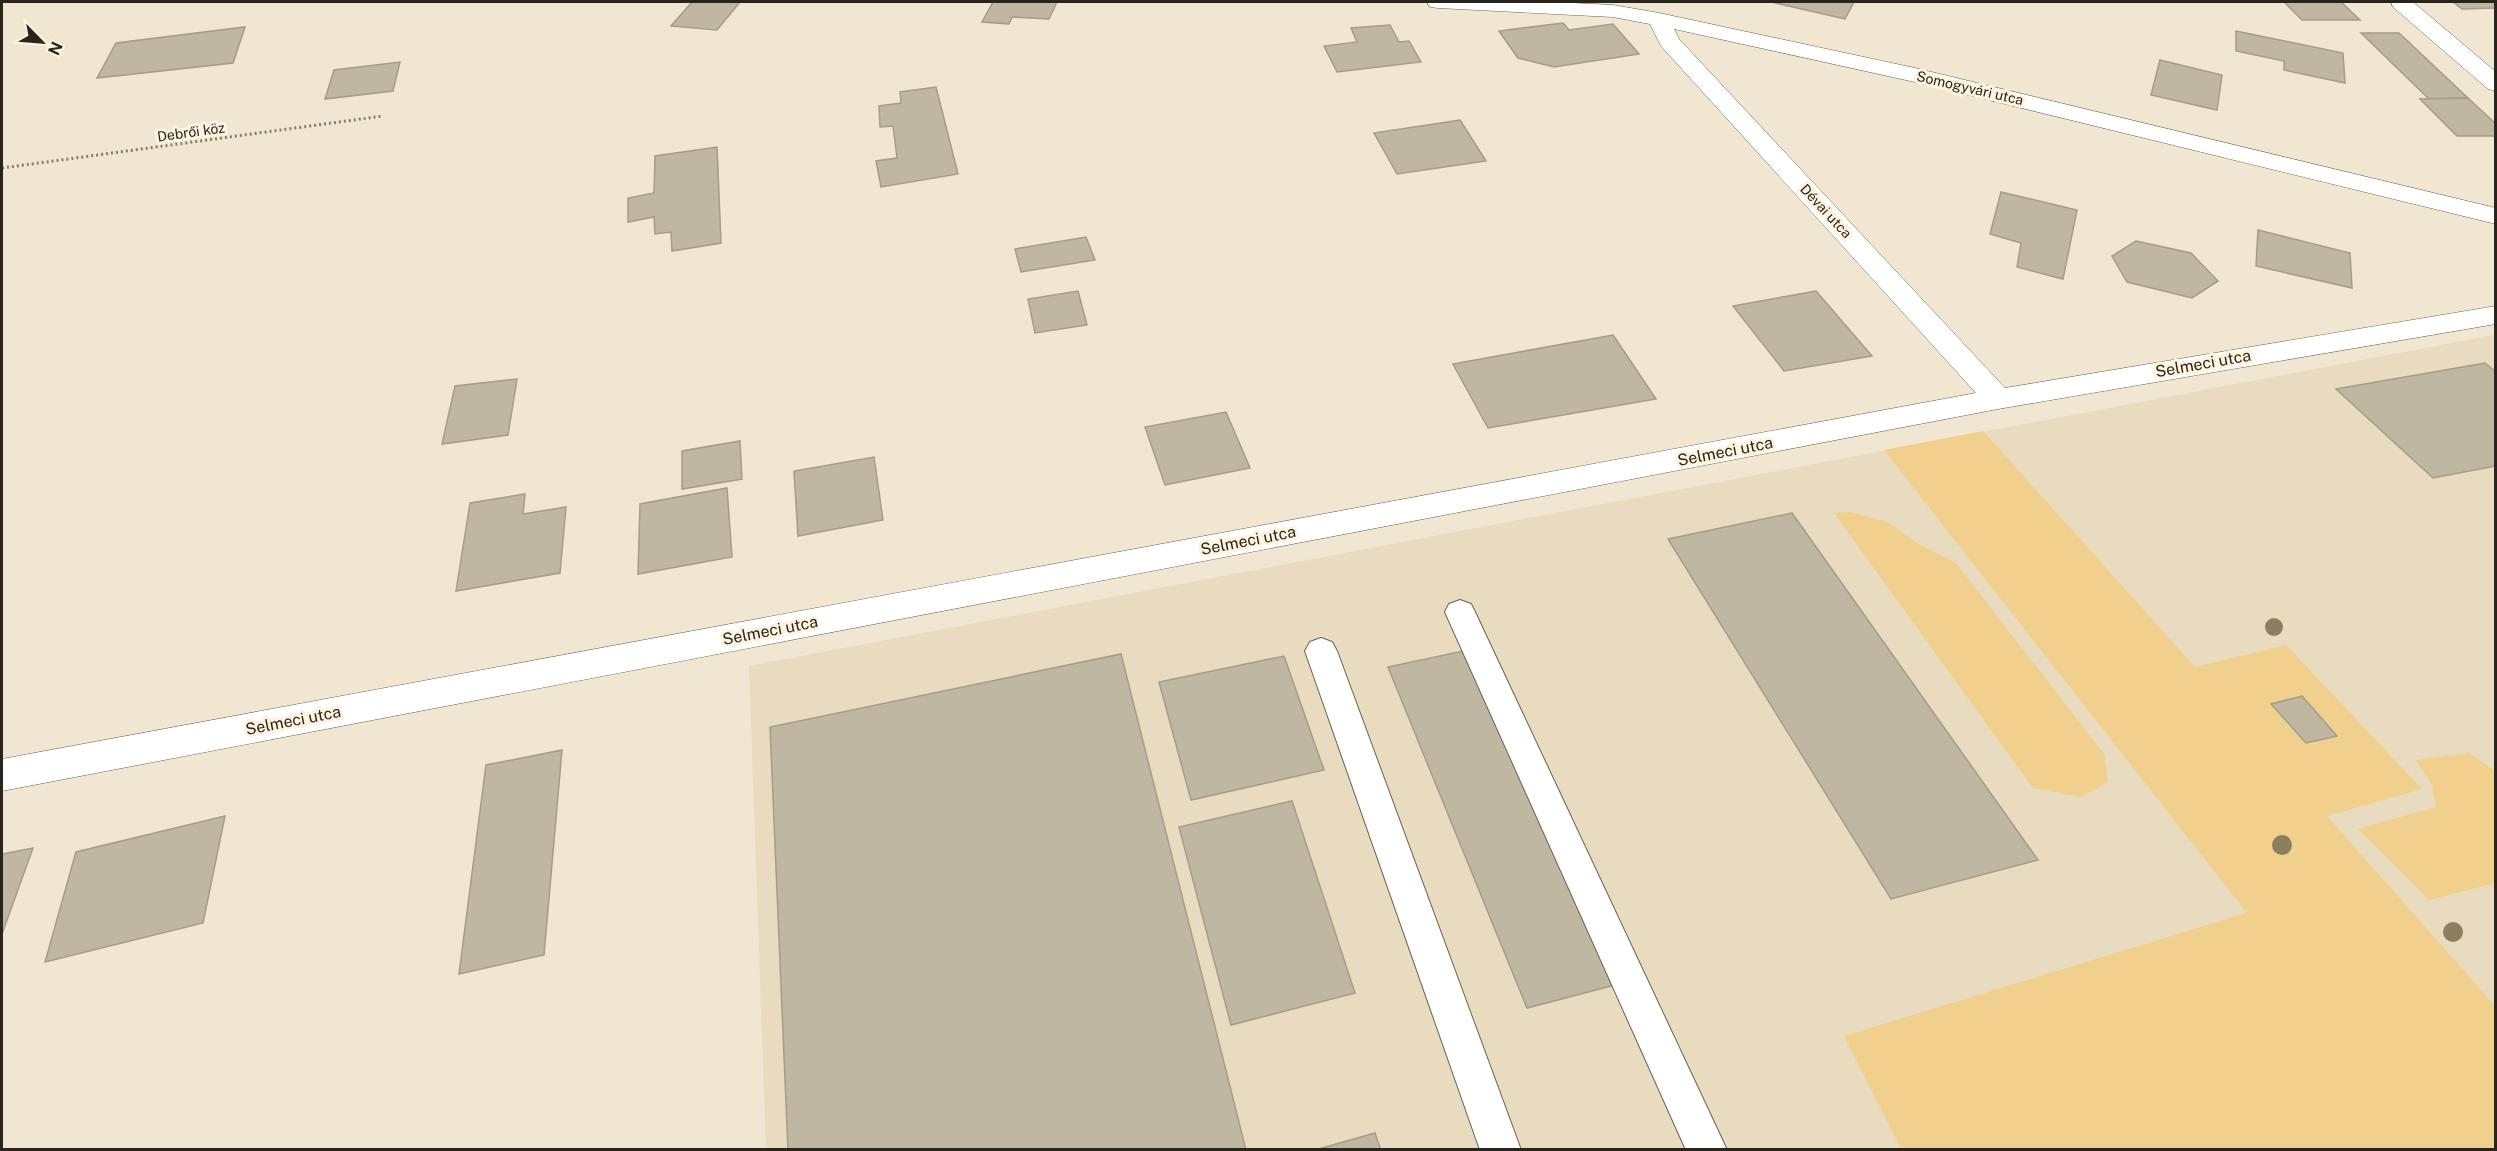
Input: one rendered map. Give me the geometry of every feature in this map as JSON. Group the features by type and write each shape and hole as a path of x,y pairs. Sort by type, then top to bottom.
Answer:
{"street":[{"name":"Somogyvári utca","path":"1438,2 1611,6 1659,19 1916,75 2496,216"},
{"path":"2401,2 2496,84"},
{"name":"Dévai utca","path":"1659,19 1669,41 1998,399"},
{"name":"Selmeci utca","path":"2,775 1998,399 2496,315"}],"lane":[{"path":"1460,612 1707,1149"},
{"path":"1321,651 1501,1149"}],"path":[{"name":"Debrői köz","path":"2,168 383,116"}],"shaded area":[{"path":"2494,335 2495,1149 766,1149 749,666"},
{"path":"1983,431 2195,667 2286,645 2422,789 2327,816 2495,1006 2495,1149 1901,1149 1844,1036 2247,913 1884,450"},
{"path":"1849,512 1888,522 1915,542 1956,563 2104,754 2108,782 2081,797 2033,788 1834,513"},
{"path":"2469,753 2495,771 2495,883 2429,900 2358,829 2436,807 2432,785 2416,760"}],"building":[{"path":"692,2 740,2 717,30 671,26"},
{"path":"993,2 1057,2 1049,19 1012,17 1009,24 982,22"},
{"path":"1771,2 1854,2 1845,19"},
{"path":"2284,2 2341,2 2360,20 2302,20"},
{"path":"2453,2 2496,2 2496,8 2462,9"},
{"path":"1563,23 1569,30 1613,24 1639,54 1554,67 1518,58 1499,31"},
{"path":"1390,25 1399,42 1409,41 1421,62 1337,72 1324,46 1357,42 1351,28"},
{"path":"245,27 233,63 97,78 116,43"},
{"path":"2236,31 2343,53 2345,83 2284,70 2284,61 2236,51"},
{"path":"2361,33 2399,33 2468,98 2429,99"},
{"path":"2160,60 2222,75 2217,110 2151,95"},
{"path":"400,62 393,91 325,99 334,70"},
{"path":"936,87 958,174 881,187 876,161 897,158 893,126 880,127 879,106 901,103 900,92"},
{"path":"2468,98 2496,124 2496,136 2457,136 2420,99"},
{"path":"1460,120 1486,161 1397,174 1374,133"},
{"path":"717,147 721,243 672,251 671,232 655,234 654,217 628,222 628,198 654,193 655,156"},
{"path":"2001,192 2077,210 2063,279 2017,267 2021,243 1990,234"},
{"path":"2258,230 2350,253 2352,288 2256,266"},
{"path":"1086,237 1095,260 1021,272 1015,249"},
{"path":"2136,241 2191,253 2218,281 2192,298 2127,282 2112,256"},
{"path":"1078,291 1087,325 1035,333 1028,299"},
{"path":"1816,291 1872,356 1784,371 1733,306"},
{"path":"1613,335 1656,399 1488,428 1453,364"},
{"path":"2485,363 2496,372 2496,466 2433,478 2336,389"},
{"path":"517,379 508,435 442,444 455,386"},
{"path":"1226,412 1250,468 1165,485 1145,427"},
{"path":"740,441 742,479 682,489 682,451"},
{"path":"874,457 883,520 798,536 794,471"},
{"path":"727,488 732,557 638,574 640,504"},
{"path":"525,494 523,514 566,507 560,573 456,591 470,503"},
{"path":"1792,513 2038,860 1891,899 1668,539"},
{"path":"1463,651 1615,985 1527,1008 1388,667"},
{"path":"1121,654 1246,1150 788,1150 770,727"},
{"path":"1284,656 1324,770 1191,800 1159,682"},
{"path":"2302,696 2337,736 2306,743 2271,704"},
{"path":"562,750 544,955 459,974 486,765"},
{"path":"1292,801 1355,993 1231,1025 1179,827"},
{"path":"225,816 203,923 45,962 76,852"},
{"path":"33,848 2,934 2,854"},
{"path":"1375,1133 1381,1150 1315,1150"}]}
